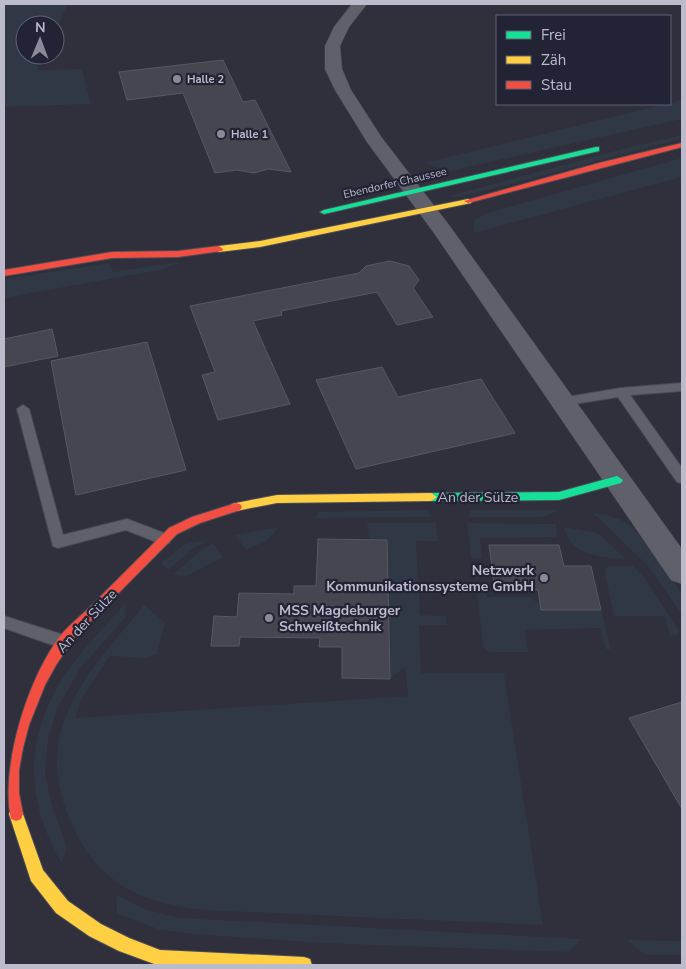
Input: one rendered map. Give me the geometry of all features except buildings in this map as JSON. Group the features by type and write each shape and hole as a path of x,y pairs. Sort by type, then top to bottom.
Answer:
{"main road":[{"path":"112,256 211,251 428,211 520,189 625,158 682,145"},
{"name":"Ebendorfer Chaussee","path":"317,214 605,147"},
{"path":"4,273 112,256 173,242"},
{"name":"An der Sülze","path":"304,965 160,958 125,945 94,930 62,906 37,875 12,803 10,747 28,705 64,642 174,531 196,520 234,507 277,499 536,498 559,496 617,480"}],"street":[{"path":"360,4 333,42 331,53 332,71 344,93 682,572"}],"lane":[{"path":"561,402 621,392 682,387"},
{"path":"621,392 682,478"},
{"path":"23,409 58,542 126,524 164,539"},
{"path":"4,622 64,642"}],"shaded area":[{"path":"4,4 68,4 63,15 15,15 15,65 39,65 37,70 82,69 91,104 4,107"},
{"path":"682,100 682,119 450,171 424,163 662,105 671,105 671,103"},
{"path":"682,135 682,139 514,183 458,197 449,196 626,148"},
{"path":"682,158 682,177 474,233 474,220 490,212"},
{"path":"185,261 160,270 4,298 4,279 109,263 113,272"},
{"path":"426,510 432,517 314,518 319,512"},
{"path":"471,510 560,510 543,517 467,517"},
{"path":"593,513 623,521 640,536 665,568 682,595 682,615 649,567"},
{"path":"367,523 436,523 438,541 416,541 420,615 446,616 447,625 419,625 421,673 504,673 543,925 214,911 168,904 140,895 116,881 96,864 80,842 74,829 61,794 57,763 60,734 70,707 84,681 144,605 165,622 157,654 148,658 110,656 82,698 75,718 408,696 405,667 390,679 387,540 369,539"},
{"path":"467,523 556,524 557,537 480,538 482,558 471,558"},
{"path":"279,527 267,541 246,550 235,535"},
{"path":"564,527 598,533 626,559 597,556 579,549 572,544"},
{"path":"205,542 191,550 168,570 161,563 185,544"},
{"path":"213,543 223,557 187,576 173,575 201,550"},
{"path":"609,566 633,566 645,578 679,631 678,634 670,636 664,616 614,616 604,570"},
{"path":"486,590 487,597 530,597 541,605 542,610 601,610 611,649 606,649 600,628 525,630 528,652 489,652 483,647 477,591"},
{"path":"126,603 125,618 81,667 57,709 48,740 45,773 52,806 67,847 62,864 41,818 36,795 35,749 40,726 49,702 62,679 92,640"},
{"path":"116,895 144,909 180,918 582,939 568,952 321,943 194,934 160,930 117,913"},
{"path":"627,940 682,941 682,955 645,955"}],"traffic: fast":[{"path":"324,212 596,149"},
{"path":"431,497 559,496 617,480"}],"traffic: slow":[{"path":"219,249 260,244 468,201"},
{"path":"236,507 277,499 431,497"},
{"path":"16,814 37,875 62,907 95,930 125,945 160,958 304,965"}],"traffic: jam":[{"path":"468,201 682,145"},
{"path":"4,273 112,255 178,254 219,249"},
{"path":"16,814 12,793 12,770 22,725 40,681 63,643 173,531 196,520 236,507"}],"place":[{"name":"Halle 2","path":"177,79"},
{"name":"Halle 1","path":"221,134"},
{"name":"Netzwerk Kommunikationssysteme GmbH","path":"544,578"},
{"name":"MSS Magdeburger Schweißtechnik","path":"269,618"}]}
